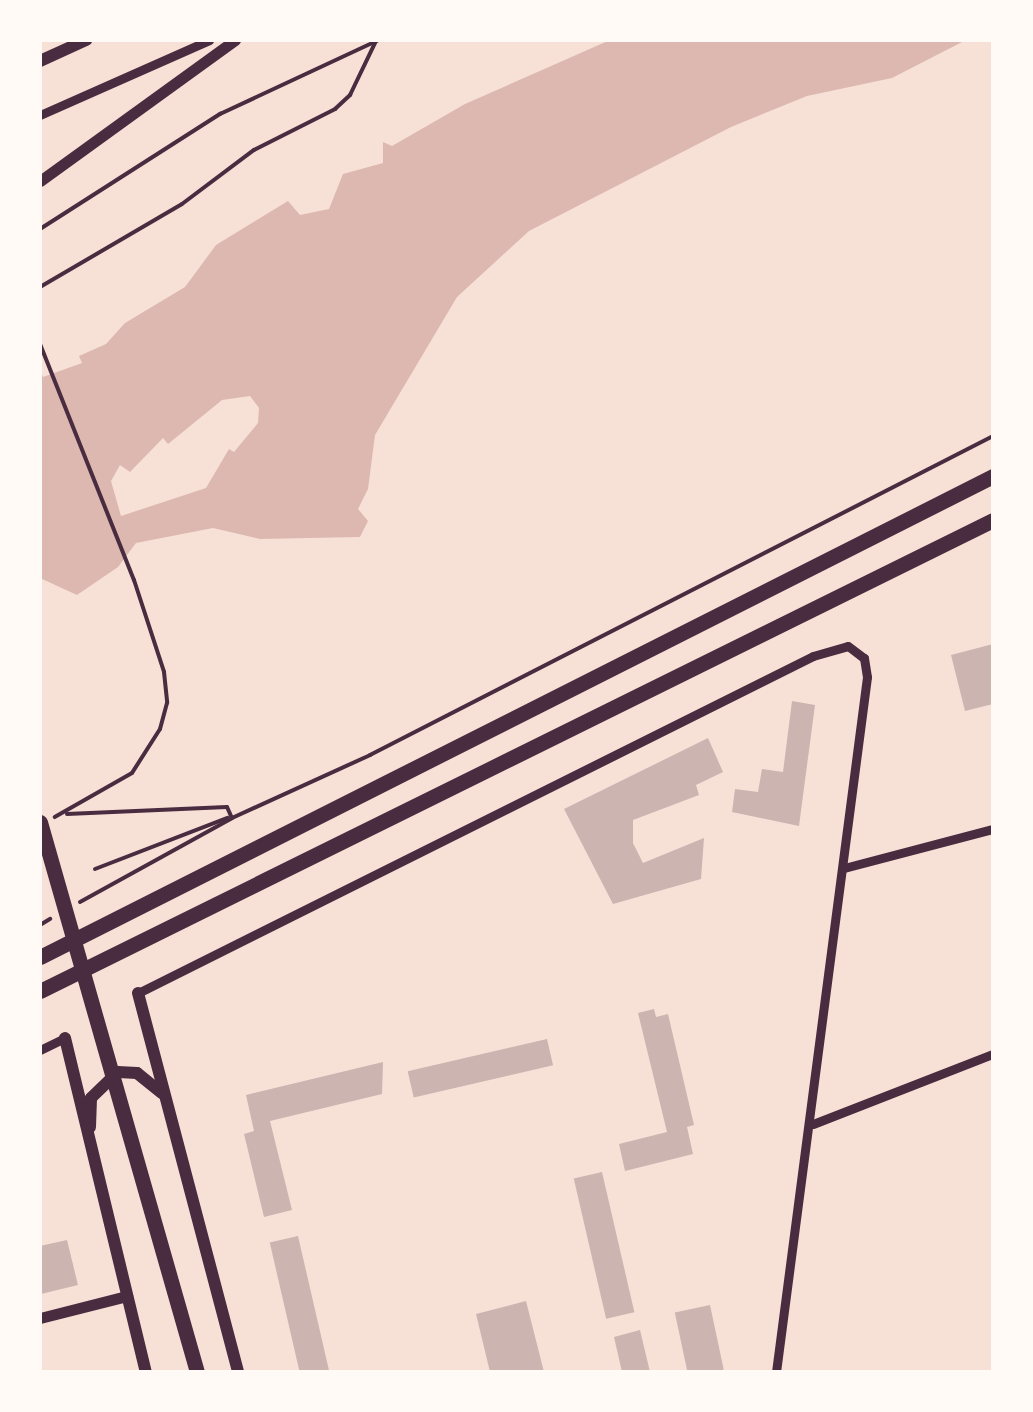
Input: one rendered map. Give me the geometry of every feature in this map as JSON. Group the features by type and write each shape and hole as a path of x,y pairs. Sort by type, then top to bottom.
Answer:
{"main road":[{"path":"40,61 86,40"},
{"path":"944,500 993,468"},
{"path":"40,957 993,476"},
{"path":"40,991 993,520"},
{"path":"40,822 133,1134 197,1372"},
{"path":"138,993 238,1372"},
{"path":"64,1038 146,1372"},
{"path":"89,1145 90,1098 102,1081 118,1072 137,1073 164,1095"}],"street":[{"path":"40,114 209,40"},
{"path":"40,181 235,40"},
{"path":"138,993 813,656 848,646 864,658 867,677 813,1124 776,1372"},
{"path":"844,868 993,828"},
{"path":"40,1050 64,1038"},
{"path":"813,1124 993,1054"},
{"path":"40,1318 126,1296"}],"path":[{"path":"40,229 220,114 378,41"},
{"path":"40,287 182,204 254,150 335,109 350,95 378,41"},
{"path":"40,344 134,580 164,672 160,729 132,773 62,814 228,806 232,818"},
{"path":"75,905 232,818 370,755 993,436"},
{"path":"95,869 217,818 232,818"},
{"path":"40,924 58,915"}],"shaded area":[{"path":"610,40 966,40 892,78 807,96 731,127 529,231 457,297 375,435 368,489 358,509 368,521 360,537 260,539 213,528 136,543 118,567 77,595 40,578 40,370 43,377 82,363 79,356 106,344 125,323 185,287 216,245 288,201 300,215 329,209 343,174 383,163 383,142 392,146 465,104","holes":["250,396 259,408 258,423 234,452 229,449 206,488 121,516 111,481 120,465 130,472 163,438 168,444 222,400"]}],"building":[{"path":"993,644 993,704 965,711 951,655"},
{"path":"792,701 815,705 799,826 732,812 735,789 758,792 762,769 783,772"},
{"path":"708,738 723,772 696,785 699,795 633,820 633,843 643,863 704,838 701,879 613,904 564,809"},
{"path":"654,1009 656,1017 668,1014 694,1125 687,1127 693,1154 625,1171 619,1144 667,1132 638,1013"},
{"path":"547,1039 553,1065 414,1097 408,1071"},
{"path":"383,1062 382,1094 270,1121 292,1210 264,1217 244,1134 254,1131 246,1095"},
{"path":"602,1172 634,1312 606,1319 574,1179"},
{"path":"298,1236 329,1372 300,1372 270,1243"},
{"path":"67,1240 78,1285 41,1294 40,1246"},
{"path":"526,1301 544,1372 490,1372 476,1314"},
{"path":"710,1305 724,1370 687,1372 675,1312"},
{"path":"640,1330 650,1372 622,1372 614,1337"}]}
